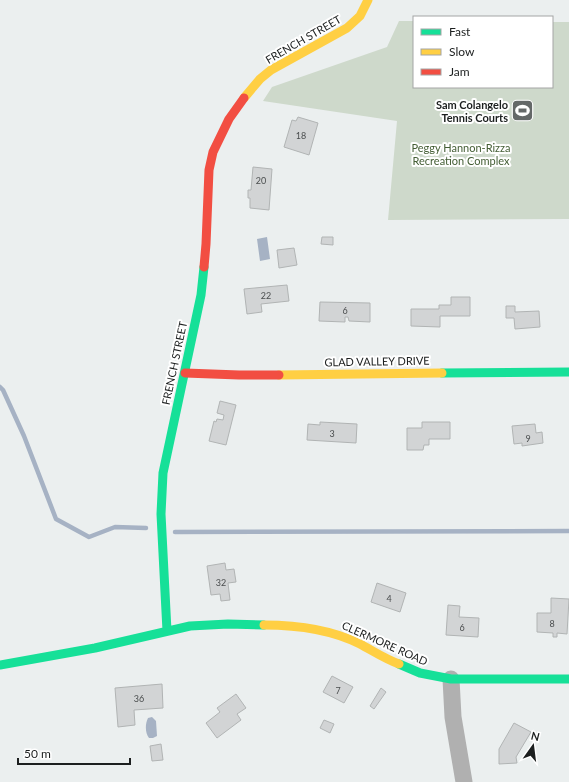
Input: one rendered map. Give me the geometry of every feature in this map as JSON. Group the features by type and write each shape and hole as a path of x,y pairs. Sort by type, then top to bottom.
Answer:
{"street":[{"name":"FRENCH STREET","path":"167,631 161,514 162,473 186,373 192,332 201,295 206,244 209,170 213,152 229,119 249,91 260,79 271,70 347,28 358,20 368,0"},
{"name":"GLAD VALLEY DRIVE","path":"186,373 239,375 569,372"},
{"name":"CLERMORE ROAD","path":"167,631 190,626 207,625 271,625 305,627 324,630 341,636 360,644 388,660 420,673 451,679 569,679"},
{"path":"0,665 108,645 167,631"},
{"path":"451,679 453,717 464,782"}],"green space":[{"name":"Peggy Hannon-Rizza Recreation Complex","path":"399,21 413,21 413,88 553,88 553,22 569,22 569,219 388,220 397,121 263,101 272,87 387,47"}],"water":[{"path":"267,237 270,259 260,261 257,239"},
{"path":"152,717 156,721 157,736 149,738 146,731 146,723 148,718"}],"building":[{"path":"298,117 318,123 309,155 284,147 292,120 296,121"},
{"path":"253,167 272,169 269,210 250,208 248,190 251,190"},
{"path":"322,237 333,237 333,245 321,244"},
{"path":"294,248 297,265 279,268 277,250"},
{"path":"287,285 289,301 261,304 262,312 247,314 244,289"},
{"path":"451,297 470,297 470,316 440,316 440,327 411,326 411,309 439,309 439,305 451,305"},
{"path":"320,302 370,303 370,322 349,321 348,317 345,317 345,322 319,321"},
{"path":"506,306 515,306 515,312 539,311 540,327 515,329 514,318 506,318"},
{"path":"220,401 236,405 226,445 209,441 214,421 216,422 217,419 223,420 224,415 217,413"},
{"path":"320,422 357,424 356,443 307,440 308,424 320,425"},
{"path":"422,422 450,422 450,439 429,439 429,445 424,445 423,450 407,450 407,428 422,428"},
{"path":"535,424 536,433 542,432 543,443 522,446 522,443 514,444 512,426"},
{"path":"225,563 226,570 234,569 236,582 228,583 230,600 221,601 220,594 211,595 207,566"},
{"path":"377,583 406,593 400,612 371,602"},
{"path":"551,598 569,599 567,634 557,633 557,637 553,637 553,633 537,632 537,613 551,613"},
{"path":"448,605 460,606 459,617 479,618 478,637 446,635"},
{"path":"332,676 353,687 344,703 323,692"},
{"path":"162,684 163,708 134,710 135,725 118,727 115,688"},
{"path":"381,688 386,692 374,709 370,706"},
{"path":"236,694 246,708 237,714 241,720 217,738 206,723 220,712 217,708"},
{"path":"324,720 334,724 330,733 320,728"},
{"path":"514,723 531,732 516,757 517,763 499,764 499,749"},
{"path":"161,744 163,760 152,761 150,746"}],"waterway":[{"path":"0,387 3,390 24,436 56,519 89,537 115,527 146,528"},
{"path":"175,532 569,531"}],"traffic: fast":[{"path":"167,631 161,514 163,473 201,295 204,267"},
{"path":"442,373 569,372"},
{"path":"0,665 95,648 190,626 228,624 264,625"},
{"path":"399,664 420,673 451,679 569,679"}],"traffic: slow":[{"path":"244,98 260,79 271,70 347,28 360,16 368,0"},
{"path":"279,375 442,373"},
{"path":"264,625 301,627 325,631 349,639 399,664"}],"traffic: jam":[{"path":"204,267 209,170 213,152 229,119 244,98"},
{"path":"185,373 279,375"}],"place":[{"name":"Sam Colangelo Tennis Courts","path":"523,110"}]}
